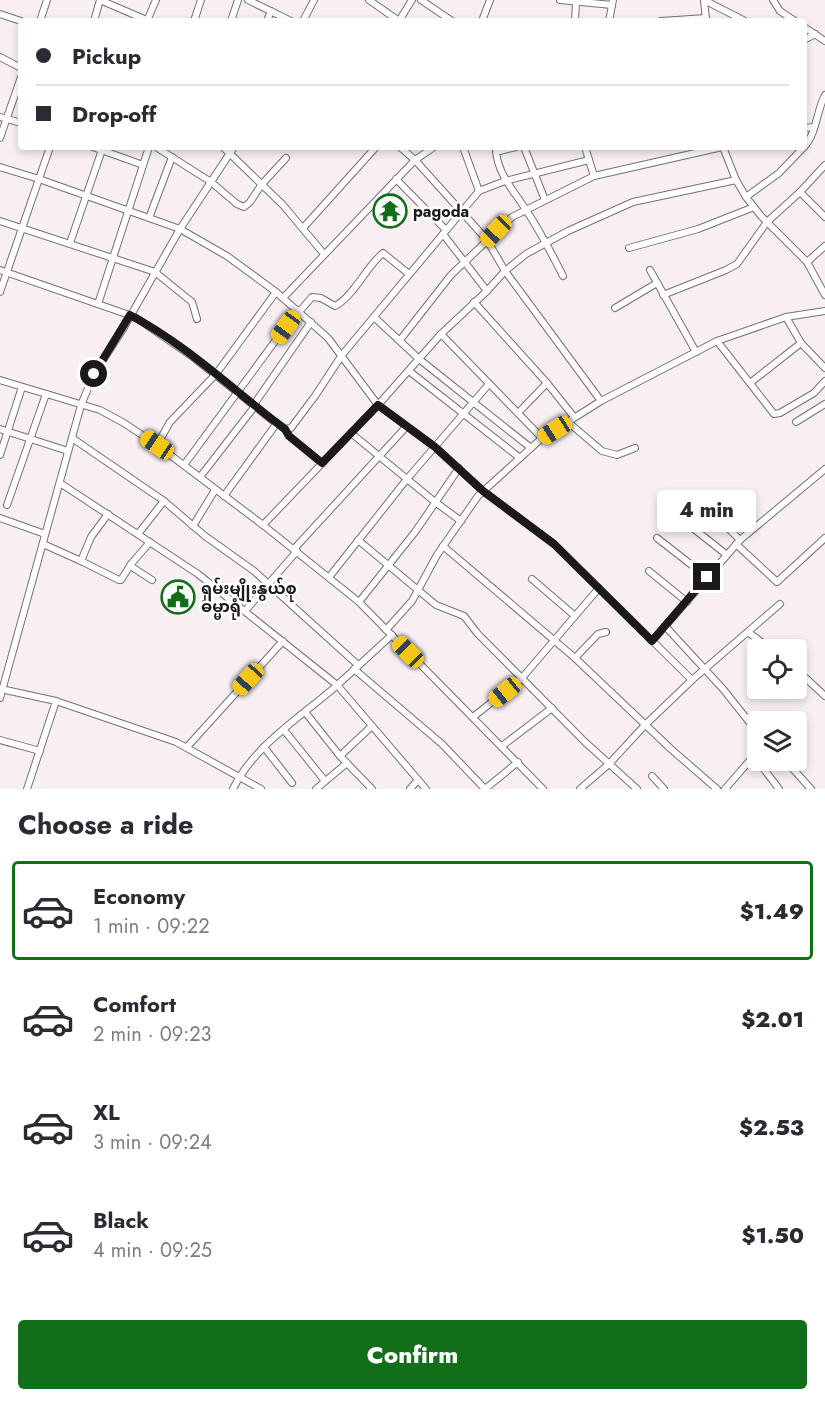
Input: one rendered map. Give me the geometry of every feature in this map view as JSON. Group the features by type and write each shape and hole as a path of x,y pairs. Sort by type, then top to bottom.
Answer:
{"street":[{"path":"41,18 47,0"},
{"path":"95,18 100,0 141,18"},
{"path":"149,18 156,0"},
{"path":"195,18 201,0"},
{"path":"232,18 238,0"},
{"path":"248,0 285,18"},
{"path":"305,18 314,0"},
{"path":"369,0 395,18"},
{"path":"401,18 412,0"},
{"path":"421,0 448,18"},
{"path":"483,18 490,0"},
{"path":"560,0 612,3 610,18"},
{"path":"704,0 706,18"},
{"path":"704,0 739,18"},
{"path":"773,0 780,11 790,18"},
{"path":"576,18 581,2"},
{"path":"268,18 271,11"},
{"path":"0,14 18,20"},
{"path":"807,29 825,40"},
{"path":"807,38 815,34"},
{"path":"0,57 18,66"},
{"path":"0,138 3,118 18,84"},
{"path":"807,143 813,135 818,107 825,95"},
{"path":"3,118 18,122"},
{"path":"807,128 814,127"},
{"path":"0,292 49,150"},
{"path":"70,243 103,150"},
{"path":"106,150 143,165"},
{"path":"98,304 148,150"},
{"path":"161,150 211,182 237,204 244,207 286,158"},
{"path":"226,150 262,184 324,254"},
{"path":"0,698 1,687 81,405 94,374 180,229 232,150"},
{"path":"303,228 373,150"},
{"path":"404,150 415,159 487,240 505,271 601,401"},
{"path":"283,298 415,159 429,150"},
{"path":"464,150 479,191"},
{"path":"495,150 505,181 526,209 563,276"},
{"path":"526,150 544,200"},
{"path":"586,150 594,176"},
{"path":"400,340 438,289 504,223 526,209 594,176 710,150"},
{"path":"724,150 736,180 746,197 807,262 825,295"},
{"path":"746,197 779,173 801,150"},
{"path":"149,218 172,157"},
{"path":"285,429 291,428 342,355 479,191 505,181 589,160"},
{"path":"663,295 737,264 767,222 825,165"},
{"path":"0,167 180,229 227,256 276,292 311,322 342,355 378,405 435,447 483,491 554,544 693,680"},
{"path":"396,179 445,232 464,263 487,291"},
{"path":"263,525 378,405 441,334 505,271 526,254 583,223 633,202 736,180"},
{"path":"800,192 825,217"},
{"path":"629,248 698,229 754,207"},
{"path":"0,221 155,272 192,302 197,319"},
{"path":"807,262 825,246"},
{"path":"184,465 298,311 312,297 321,298 335,306 343,302 383,253 409,274"},
{"path":"0,270 130,315 216,374 285,429 289,436 322,463"},
{"path":"650,270 696,352"},
{"path":"615,308 657,283"},
{"path":"157,445 170,422 216,374 276,292"},
{"path":"474,302 547,383 574,417"},
{"path":"386,630 418,591 443,546 483,491 542,438 601,401 717,341 786,317 825,311"},
{"path":"374,317 419,359 531,448"},
{"path":"786,317 801,343 825,368"},
{"path":"200,477 255,406 311,322"},
{"path":"441,334 542,438"},
{"path":"717,341 774,414 814,393 825,381"},
{"path":"750,383 801,343"},
{"path":"409,371 520,458"},
{"path":"0,380 112,416 157,445 200,477 330,576 359,602 543,789"},
{"path":"518,412 547,383"},
{"path":"330,576 407,479 489,384"},
{"path":"0,455 22,387"},
{"path":"7,505 46,394"},
{"path":"796,422 825,404"},
{"path":"567,422 602,451 617,454 635,448"},
{"path":"224,496 277,423"},
{"path":"245,611 326,512 406,427"},
{"path":"0,429 68,451"},
{"path":"351,433 461,521"},
{"path":"72,438 164,501 268,583 356,667 442,744 485,789 518,762"},
{"path":"359,602 415,532 459,468"},
{"path":"652,641 738,542 825,469"},
{"path":"60,483 198,574 337,685 426,789"},
{"path":"193,526 215,490"},
{"path":"138,534 164,501"},
{"path":"701,501 777,582 825,538"},
{"path":"81,561 91,537 108,514"},
{"path":"0,518 45,534"},
{"path":"689,525 727,555"},
{"path":"657,538 707,577"},
{"path":"358,540 386,566 436,605 464,616 478,634 637,789"},
{"path":"42,544 121,580 150,542"},
{"path":"443,546 575,658 701,777 717,789"},
{"path":"131,564 152,580"},
{"path":"649,571 687,602"},
{"path":"532,579 575,616"},
{"path":"473,717 522,677 599,588"},
{"path":"579,789 609,764 645,724 780,604"},
{"path":"666,626 747,719"},
{"path":"575,658 598,634 606,632"},
{"path":"748,632 757,639"},
{"path":"233,789 240,776 264,747 392,635"},
{"path":"187,747 284,641"},
{"path":"807,679 825,696"},
{"path":"1,687 56,701 128,724 187,747 261,789"},
{"path":"27,789 56,701"},
{"path":"502,746 552,708"},
{"path":"306,712 340,756 372,789"},
{"path":"340,756 372,726"},
{"path":"284,730 325,781"},
{"path":"0,740 40,752"},
{"path":"264,747 292,783"},
{"path":"316,789 348,764"},
{"path":"725,789 747,764"},
{"path":"767,771 779,789"},
{"path":"795,771 811,789"},
{"path":"652,776 664,789"},
{"path":"410,789 418,780"}],"place":[{"name":"pagoda","path":"390,211"},
{"name":"ရှမ်းမျိုးနွယ်စု ဓမ္မာရုံ","path":"178,597"}],"route":[{"path":"94,374 130,315 156,331 227,383 285,429 289,436 322,463 378,405 435,447 483,491 554,544 652,641 707,577"}]}
